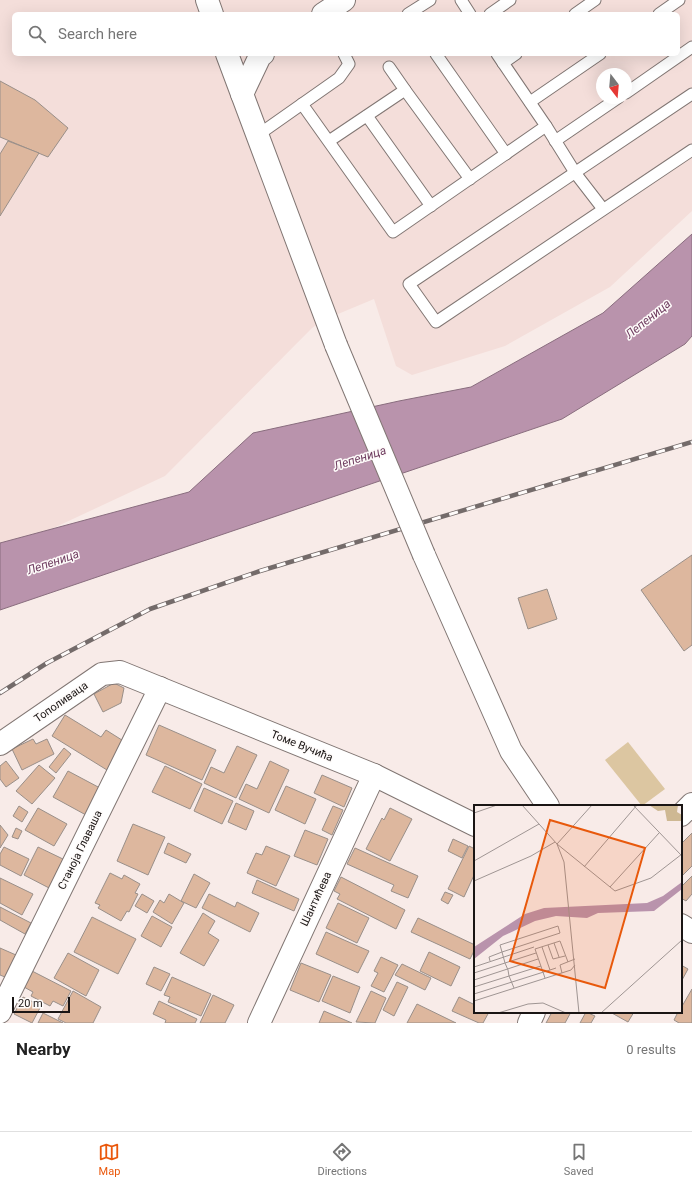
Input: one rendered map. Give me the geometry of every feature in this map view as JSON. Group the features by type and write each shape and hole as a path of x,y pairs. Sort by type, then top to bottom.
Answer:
{"street":[{"path":"207,0 211,12"},
{"path":"326,12 344,0"},
{"path":"228,56 336,345 424,555 511,751 547,805"},
{"path":"242,94 260,56"},
{"name":"Тополиваца","path":"0,744 102,674 120,672 127,673"},
{"name":"Томе Вучића","path":"127,673 160,688 374,775 474,825"},
{"name":"Станоја Главаша","path":"0,1012 160,688"},
{"name":"Шантићева","path":"259,1023 374,775"},
{"path":"682,814 692,804"},
{"path":"682,927 692,932"},
{"path":"529,1023 534,1013"}],"lane":[{"path":"411,12 430,0"},
{"path":"461,0 469,12"},
{"path":"493,12 510,0"},
{"path":"578,12 595,0"},
{"path":"662,12 679,0"},
{"path":"680,55 692,47"},
{"path":"258,135 339,78 349,64 345,56"},
{"path":"437,56 506,154"},
{"path":"530,102 597,56"},
{"path":"632,89 679,56"},
{"path":"500,58 546,126 576,174 604,209"},
{"path":"390,67 470,179"},
{"path":"329,141 405,90"},
{"path":"692,94 576,174 410,284 436,322 692,150"},
{"path":"302,104 393,232 546,126"},
{"path":"555,141 609,104"},
{"path":"367,116 431,206"}],"shaded area":[{"path":"0,0 692,0 692,211 610,287 505,346 412,375 396,366 374,299 326,319 312,328 165,476 0,553"},
{"path":"628,742 665,789 643,805 641,805 605,760"}],"water":[{"name":"Лепеница","path":"692,234 692,336 685,344 562,419 0,610 0,543 189,492 253,433 471,387 603,313"}],"building":[{"path":"0,81 35,100 68,128 48,157 0,137"},
{"path":"8,141 39,153 0,216 0,154"},
{"path":"692,555 692,645 684,651 641,590"},
{"path":"547,589 557,619 528,629 518,598"},
{"path":"114,683 124,688 121,703 103,712 94,694"},
{"path":"65,715 101,737 106,730 125,742 107,770 52,736"},
{"path":"159,725 216,750 202,780 146,755"},
{"path":"33,739 36,744 47,739 54,754 22,770 12,749"},
{"path":"237,746 257,755 236,798 204,783 211,767 224,773"},
{"path":"64,748 71,754 56,773 49,767"},
{"path":"6,761 19,778 6,787 0,779 0,766"},
{"path":"270,761 289,770 269,813 239,799 246,784 257,789"},
{"path":"39,765 55,778 32,804 16,791"},
{"path":"165,766 202,784 190,809 152,792"},
{"path":"68,771 100,788 86,815 53,797"},
{"path":"322,775 352,788 344,807 314,793"},
{"path":"286,786 316,799 305,824 275,810"},
{"path":"204,788 233,801 222,824 194,811"},
{"path":"236,803 254,811 246,830 228,822"},
{"path":"19,806 28,812 22,822 13,816"},
{"path":"333,806 343,810 332,835 322,830"},
{"path":"38,808 67,824 54,846 25,830"},
{"path":"390,808 412,819 390,861 366,849 382,818 384,820"},
{"path":"133,824 165,837 148,875 117,861"},
{"path":"0,825 8,835 0,848"},
{"path":"16,828 22,831 18,839 12,837"},
{"path":"305,830 328,839 317,865 294,856"},
{"path":"692,833 692,866 683,875 682,874 682,843"},
{"path":"453,839 468,846 462,858 448,851"},
{"path":"168,843 191,854 186,863 164,853"},
{"path":"266,846 290,856 276,886 247,873 256,853 262,855"},
{"path":"469,846 474,848 474,875 464,897 448,889"},
{"path":"4,847 29,859 21,876 0,865 0,854"},
{"path":"38,847 65,860 51,889 24,875"},
{"path":"355,848 418,876 408,898 391,891 394,885 347,864"},
{"path":"110,873 122,879 124,875 140,884 135,893 138,894 129,912 127,911 121,921 98,908 100,905 95,903"},
{"path":"194,874 210,883 196,908 181,901"},
{"path":"692,876 692,894 686,901 682,899 682,886"},
{"path":"341,877 405,910 396,929 337,899 340,894 334,891"},
{"path":"0,878 33,894 22,915 0,903"},
{"path":"257,880 299,899 294,911 252,893"},
{"path":"445,892 453,895 448,904 441,900"},
{"path":"142,894 154,901 147,913 135,906"},
{"path":"169,894 184,903 172,924 153,912 160,900 164,903"},
{"path":"209,894 235,907 237,902 259,913 250,932 202,908"},
{"path":"338,903 369,918 357,943 326,928"},
{"path":"0,907 31,923 25,934 0,920"},
{"path":"203,913 215,921 208,933 219,940 204,966 180,953"},
{"path":"152,916 172,927 161,947 141,936"},
{"path":"92,917 136,939 118,974 74,952"},
{"path":"418,918 474,945 474,951 470,959 411,932"},
{"path":"326,932 369,951 358,973 316,954"},
{"path":"0,948 16,955 5,977 0,975"},
{"path":"429,952 460,967 451,986 420,971"},
{"path":"68,953 99,970 86,996 54,978"},
{"path":"381,957 398,965 384,992 371,986 378,973 374,971"},
{"path":"301,963 331,975 319,1002 290,990"},
{"path":"402,964 431,978 425,990 395,975"},
{"path":"682,966 688,969 682,980"},
{"path":"154,967 170,974 161,991 146,984"},
{"path":"32,971 71,991 63,1006 53,1001 50,1006 31,996 33,992 24,987"},
{"path":"333,976 360,987 350,1013 322,1001"},
{"path":"172,977 211,994 201,1016 168,1002 170,997 164,995"},
{"path":"397,982 408,987 394,1016 383,1010"},
{"path":"692,989 692,1023 679,1023 674,1020 678,1013 682,1013 682,1006"},
{"path":"73,991 101,1007 93,1023 66,1023 58,1019"},
{"path":"371,991 386,998 375,1023 356,1022"},
{"path":"213,995 234,1005 225,1023 200,1023"},
{"path":"23,997 41,1006 32,1023 14,1014"},
{"path":"459,997 474,1004 474,1013 488,1013 483,1023 479,1023 452,1011"},
{"path":"159,1001 197,1019 195,1023 165,1023 166,1020 153,1014"},
{"path":"417,1004 456,1023 407,1023"},
{"path":"324,1011 352,1023 319,1023"},
{"path":"43,1013 63,1023 38,1023"},
{"path":"551,1013 570,1013 565,1023 546,1023"},
{"path":"585,1013 595,1016 591,1023 580,1023"},
{"path":"612,1013 633,1013 628,1022"}],"railway":[{"path":"0,693 47,663 150,609 260,571 692,442"}]}
